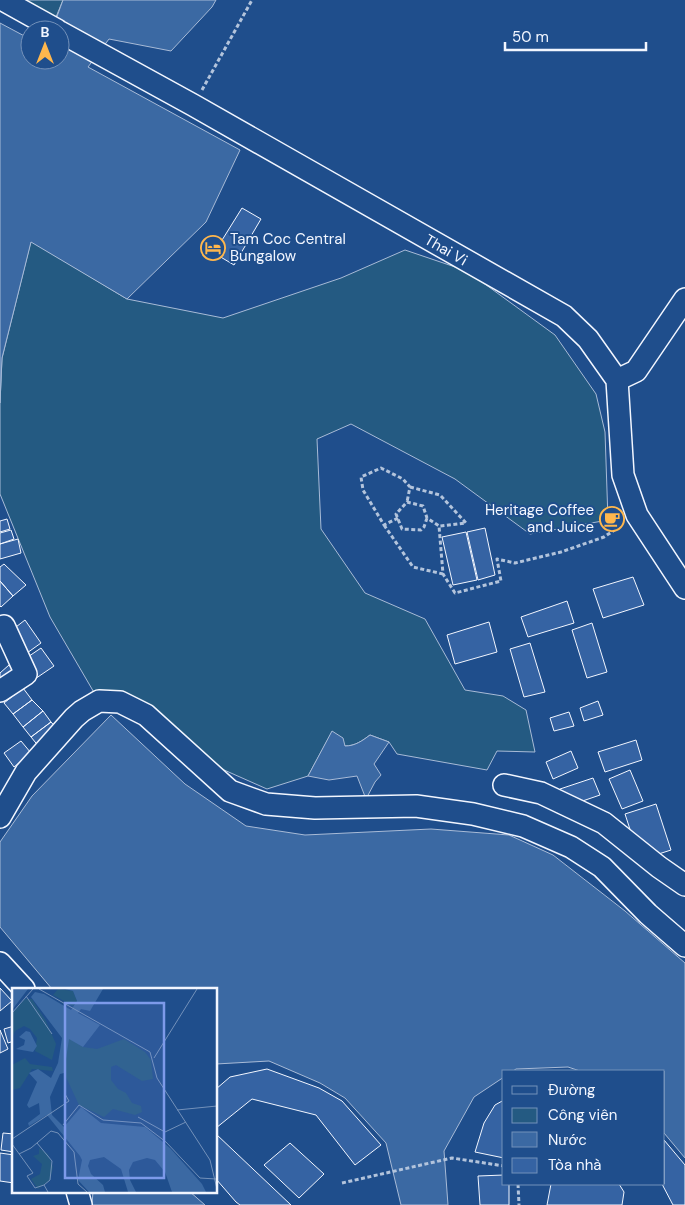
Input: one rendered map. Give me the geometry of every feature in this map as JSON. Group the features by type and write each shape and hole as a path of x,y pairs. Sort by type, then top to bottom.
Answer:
{"street":[{"name":"Thai Vi","path":"3,0 40,20"},
{"name":"Thai Vi","path":"70,37 564,316 588,339 617,380"},
{"path":"685,299 636,371 617,380 623,475 637,515 685,588"},
{"path":"0,691 26,674 4,626"},
{"path":"0,816 26,772 74,718 99,701 120,702 146,715 230,791 266,804 315,808 416,806 473,814 523,826 571,847 602,867 648,914 685,946"},
{"path":"504,785 541,793 604,823 659,867 685,885"},
{"path":"0,963 23,988"},
{"path":"77,1192 81,1205"}],"path":[{"path":"194,106 252,0"},
{"path":"427,518 439,526 466,523 440,495 410,487 403,479 382,468 361,478 363,490 412,567 443,574"},
{"path":"407,502 423,506 427,518 424,527 420,530 402,529 396,514 407,502 410,487"},
{"path":"439,526 443,574 454,593 501,581 497,559 515,563 561,552 604,537 637,515"},
{"path":"384,525 398,518"},
{"path":"342,1183 452,1158 502,1166"},
{"path":"518,1185 519,1205"}],"green space":[{"path":"24,0 63,0 56,17"},
{"path":"31,241 127,299 223,318 341,278 405,250 467,271 555,335 596,394 605,432 608,520 530,534 455,479 351,424 317,439 321,529 365,593 425,619 465,690 503,696 526,710 535,752 497,751 487,770 397,754 389,742 370,735 355,744 345,746 332,732 308,776 267,789 188,754 146,715 99,701 50,617 0,494 2,358"}],"water":[{"path":"63,0 216,0 212,7 171,51 109,39 88,67 240,150 206,222 127,299 31,242 2,358 0,403 0,23 20,34 20,70 70,70 70,20 56,20"},
{"path":"111,715 185,784 246,826 305,835 431,829 509,835 553,855 625,911 685,963 685,1158 665,1134 665,1070 577,1070 568,1067 502,1070 502,1078 474,1097 444,1151 448,1205 401,1205 386,1143 345,1098 320,1083 269,1061 218,1064 218,988 51,988 0,927 0,842 32,796"},
{"path":"332,731 343,738 345,746 355,744 370,735 389,742 374,764 381,775 366,799 357,776 329,780 308,776"},
{"path":"93,1192 190,1192 205,1205 92,1205"}],"building":[{"path":"242,208 261,219 234,265 214,253"},
{"path":"7,519 10,529 0,532 0,521"},
{"path":"485,528 495,575 478,580 467,532"},
{"path":"11,530 14,539 0,544 0,533"},
{"path":"466,532 477,580 453,585 442,537"},
{"path":"18,539 21,553 0,559 0,544"},
{"path":"4,564 26,585 13,596 0,581 0,567"},
{"path":"633,577 644,605 603,618 593,589"},
{"path":"0,581 13,596 1,607 0,606"},
{"path":"567,601 574,623 528,637 521,617"},
{"path":"25,620 41,643 20,658 3,637"},
{"path":"489,622 497,652 455,664 447,635"},
{"path":"592,623 607,672 587,678 572,630"},
{"path":"530,643 545,692 524,697 510,649"},
{"path":"41,648 54,666 29,683 16,665"},
{"path":"9,665 22,681 0,687 0,673"},
{"path":"23,688 32,700 13,714 4,703"},
{"path":"32,700 43,711 23,727 13,714"},
{"path":"598,701 603,715 584,721 580,708"},
{"path":"43,711 51,722 31,737 23,727"},
{"path":"569,712 574,726 554,731 550,718"},
{"path":"51,722 59,731 40,748 31,737"},
{"path":"636,740 642,760 605,772 598,752"},
{"path":"21,741 31,753 14,767 4,753"},
{"path":"571,751 578,768 553,779 546,762"},
{"path":"630,770 643,801 622,809 609,779"},
{"path":"593,778 600,795 568,806 560,789"},
{"path":"656,804 671,850 640,860 625,814"},
{"path":"0,988 12,1001 0,1011"},
{"path":"12,1027 12,1042 8,1043 4,1029"},
{"path":"0,1030 8,1049 0,1053"},
{"path":"267,1069 319,1088 342,1101 381,1145 355,1165 316,1115 252,1099 218,1126 218,1087 230,1077"},
{"path":"502,1101 502,1158 475,1152 484,1123 495,1105"},
{"path":"3,1133 12,1134 12,1152 1,1150"},
{"path":"218,1136 291,1205 240,1205 218,1181"},
{"path":"665,1141 685,1165 685,1205 673,1205 663,1185 665,1185"},
{"path":"290,1143 324,1174 299,1198 264,1165"},
{"path":"0,1153 12,1155 12,1183 0,1181"},
{"path":"502,1175 502,1185 509,1185 509,1205 480,1205 478,1176"},
{"path":"551,1185 620,1185 624,1192 622,1205 547,1205"}],"place":[{"name":"Tam Coc Central Bungalow","path":"213,248"},
{"name":"Heritage Coffee and Juice","path":"612,519"}]}
